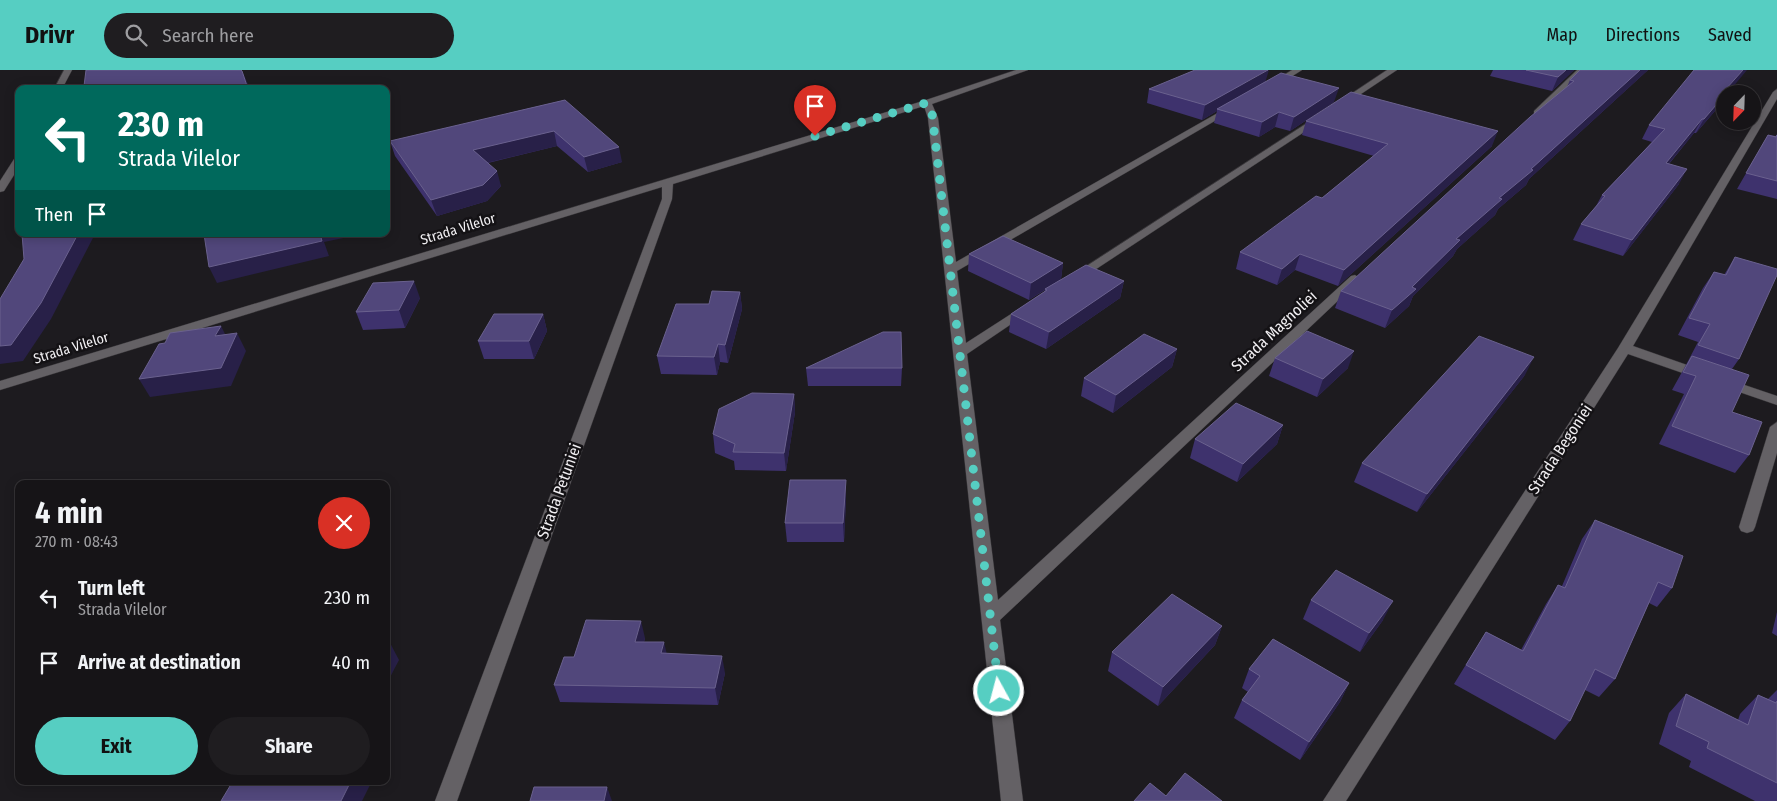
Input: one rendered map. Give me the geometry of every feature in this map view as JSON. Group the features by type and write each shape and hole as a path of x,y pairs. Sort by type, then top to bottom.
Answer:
{"street":[{"path":"60,85 68,70"},
{"name":"Strada Vilelor","path":"0,386 926,103 1024,70"},
{"path":"1264,90 1298,70"},
{"path":"1068,282 1393,70"},
{"path":"1528,122 1582,70"},
{"name":"Strada Begoniei","path":"1334,801 1625,348 1777,92"},
{"path":"926,103 930,107 933,118 1012,801"},
{"path":"950,270 1239,104"},
{"path":"0,189 15,165"},
{"name":"Strada Petuniei","path":"446,801 667,199 668,181"},
{"name":"Strada Magnoliei","path":"990,618 1368,267"},
{"path":"960,353 1035,304"},
{"path":"1625,348 1777,401"},
{"path":"1747,527 1777,426"}],"building":[{"path":"86,70 241,70 247,85 84,85"},
{"path":"1195,70 1268,70 1205,105 1149,89"},
{"path":"1526,70 1566,70 1558,77"},
{"path":"1580,70 1640,70 1531,169 1533,170 1499,198 1502,199 1456,239 1460,240 1412,287 1416,289 1392,310 1341,291 1530,117 1574,81 1570,80"},
{"path":"1694,70 1743,70 1730,85 1716,85 1716,105 1702,119 1666,163 1687,169 1632,240 1581,224 1605,196 1602,195 1665,129 1649,125"},
{"path":"1281,73 1339,88 1294,117 1279,112 1262,122 1217,109"},
{"path":"1351,92 1498,131 1344,270 1300,254 1282,269 1240,252 1316,196 1322,198 1388,144 1306,121"},
{"path":"565,100 619,147 584,157 554,131 473,150 497,171 483,185 431,200 390,141"},
{"path":"1768,135 1776,137 1777,135 1777,181 1746,173"},
{"path":"1003,236 1063,263 1031,283 969,254"},
{"path":"22,237 76,237 41,303 11,345 0,346 0,299 24,259"},
{"path":"204,237 321,237 322,241 209,267"},
{"path":"1735,257 1777,269 1777,275 1739,359 1698,345 1710,324 1689,318 1714,272 1726,275"},
{"path":"1086,265 1124,281 1049,332 1011,314 1047,290 1045,289"},
{"path":"414,281 399,310 356,312 373,283"},
{"path":"712,291 740,292 725,345 718,344 714,357 657,356 676,304 709,304"},
{"path":"494,314 543,314 529,341 478,341"},
{"path":"221,326 215,336 237,333 221,368 139,379 159,344 165,343 170,333"},
{"path":"1307,331 1354,351 1323,379 1275,358"},
{"path":"883,332 901,332 902,368 806,368"},
{"path":"1144,334 1177,349 1116,395 1084,378"},
{"path":"1479,336 1534,357 1427,494 1362,463"},
{"path":"1692,356 1749,375 1732,412 1762,422 1749,455 1672,426 1696,376 1683,372"},
{"path":"752,393 794,394 784,453 733,452 735,444 713,434 719,409"},
{"path":"1236,403 1283,425 1243,464 1195,439"},
{"path":"790,480 846,480 843,523 785,523"},
{"path":"1595,520 1683,556 1672,588 1658,582 1615,679 1595,669 1570,721 1466,665 1486,632 1523,651 1558,585 1565,588"},
{"path":"1336,570 1393,601 1369,633 1311,600"},
{"path":"1172,594 1222,626 1163,687 1112,652"},
{"path":"586,620 641,621 635,642 664,642 661,653 722,656 715,688 554,685 564,657 574,657"},
{"path":"1273,639 1349,683 1309,742 1242,700 1260,676 1249,669"},
{"path":"1686,694 1748,725 1758,695 1776,703 1777,701 1777,783 1707,748 1709,742 1676,726"},
{"path":"1185,773 1222,801 1134,801 1150,783 1166,796"},
{"path":"231,785 349,785 341,801 221,801"},
{"path":"534,787 607,787 604,801 530,801"}],"route":[{"path":"815,136 926,103 932,113 999,691"}]}
